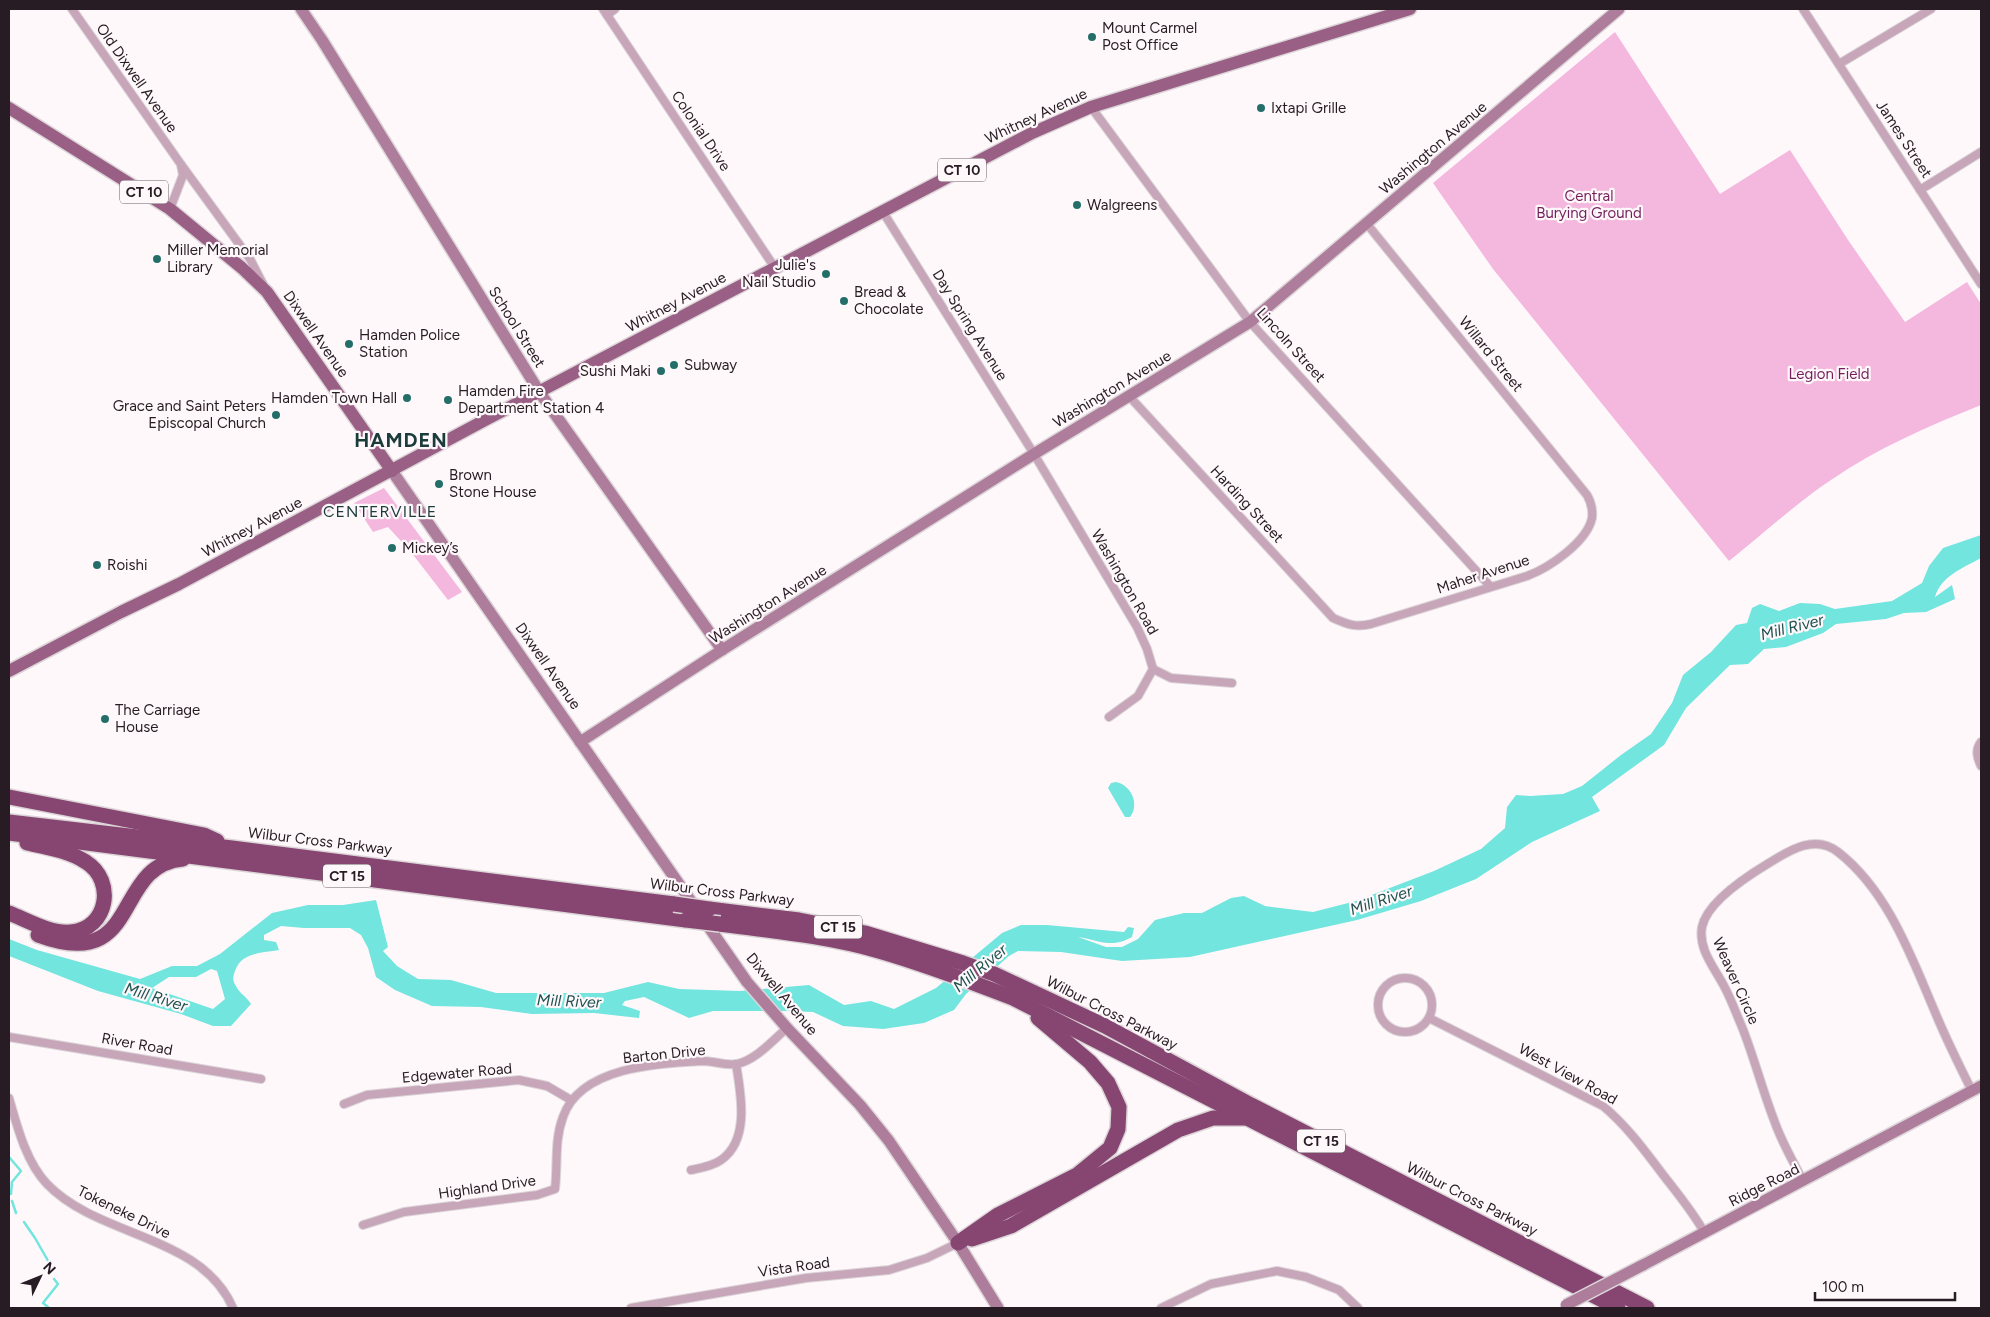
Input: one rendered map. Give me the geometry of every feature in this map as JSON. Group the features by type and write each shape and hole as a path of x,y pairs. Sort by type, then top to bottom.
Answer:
{"highway":[{"path":"9,797 204,834 232,848"},
{"name":"Wilbur Cross Parkway","path":"9,822 232,848 799,920 865,933 994,974 1106,1026 1251,1105 1647,1308"},
{"name":"Wilbur Cross Parkway","path":"9,833 805,935 869,949 950,974 1013,998 1618,1308"},
{"path":"9,840 59,852 86,862 99,875 104,884 105,892 100,914 94,922 72,932 54,930 9,913"},
{"path":"9,924 59,942 74,944 100,938 120,920 142,880 157,866 175,860 201,858"},
{"path":"958,1243 998,1215 1077,1175 1110,1148 1118,1129 1119,1107 1108,1083 1083,1056 1013,998"},
{"path":"958,1243 1011,1226 1178,1130 1213,1118 1250,1118"}],"main road":[{"name":"Whitney Avenue","path":"9,671 179,584 1032,133 1091,107 1410,9"},
{"name":"Dixwell Avenue","path":"9,108 170,208 242,268 267,292 392,471"}],"street":[{"name":"Old Dixwell Avenue","path":"72,9 180,164 250,259 267,292"},
{"name":"School Street","path":"301,9 540,392 722,650"},
{"path":"605,12 616,9"},
{"name":"Washington Avenue","path":"580,742 722,650 1034,454 1250,322 1619,9"},
{"name":"James Street","path":"1803,9 1981,284"},
{"path":"1839,64 1931,9"},
{"name":"Colonial Drive","path":"605,12 776,268"},
{"name":"Lincoln Street","path":"1091,107 1250,322 1490,586"},
{"path":"1920,190 1981,152"},
{"path":"170,208 183,175 180,164"},
{"name":"Day Spring Avenue","path":"882,212 1034,454"},
{"name":"Willard Street","path":"1367,224 1575,477 1591,504"},
{"name":"Harding Street","path":"1129,396 1333,618 1348,625"},
{"name":"Washington Road","path":"1034,454 1137,627 1147,648 1153,669"},
{"name":"Dixwell Avenue","path":"392,471 752,987 786,1028 860,1105 881,1131 958,1243 998,1308"},
{"name":"Maher Avenue","path":"1348,625 1371,624 1537,572 1581,539 1588,530 1592,519 1591,504"},
{"path":"1110,718 1138,696 1153,669 1172,678 1232,683"},
{"path":"1981,742 1977,751 1977,757 1981,766"},
{"name":"Weaver Circle","path":"1803,1181 1774,1122 1743,1029 1730,999 1704,951 1701,938 1702,926 1708,913 1720,900 1760,868 1787,852 1813,843 1825,845 1849,862 1876,893 1893,922 1952,1051 1977,1088"},
{"path":"1404,978 1420,982 1430,994 1432,1011 1429,1018 1425,1024 1412,1032 1393,1029 1385,1022 1379,1012 1380,997 1383,990 1389,984 1404,978"},
{"name":"West View Road","path":"1429,1018 1603,1106 1619,1119 1638,1142 1694,1214 1704,1232"},
{"path":"691,1170 711,1165 721,1160 732,1150 740,1129 736,1064 748,1060 786,1028"},
{"name":"River Road","path":"9,1037 261,1079"},
{"name":"Barton Drive","path":"571,1100 603,1077 627,1070 704,1061 736,1064"},
{"name":"Edgewater Road","path":"344,1104 366,1095 519,1080 547,1086 571,1100"},
{"name":"Ridge Road","path":"1563,1306 1977,1088"},
{"name":"Tokeneke Drive","path":"9,1098 19,1131 35,1167 46,1183 79,1208 186,1257 216,1280 233,1308"},
{"name":"Highland Drive","path":"363,1225 404,1212 537,1195 555,1189 558,1133 563,1116 571,1100"},
{"name":"Vista Road","path":"631,1308 806,1278 889,1270 927,1258 958,1243"},
{"path":"1161,1308 1211,1284 1277,1271 1306,1277 1339,1290 1358,1308"}],"green space":[{"path":"1615,32 1720,194 1790,150 1848,240 1905,322 1967,282 1981,304 1981,405 1904,438 1849,468 1805,499 1729,561 1493,269 1433,183"},
{"path":"384,488 462,592 448,600 411,552 388,527 373,532 354,503"}],"water":[{"name":"Mill River","path":"1981,535 1981,558 1947,578 1942,583 1935,597 1952,585 1955,599 1926,612 1904,613 1886,619 1836,624 1823,633 1786,647 1764,649 1748,664 1730,665 1686,708 1664,745 1592,797 1600,811 1532,842 1476,879 1421,901 1357,920 1190,957 1122,961 1061,952 1018,951 1009,956 966,994 954,1010 924,1023 883,1029 843,1026 813,1012 784,1011 713,1011 689,1018 644,997 625,1001 622,1005 640,1011 639,1018 594,1013 532,1014 481,1007 432,1006 395,990 376,977 368,948 361,935 350,928 281,926 264,935 264,940 276,942 279,950 253,954 242,960 235,971 233,979 235,984 251,1004 231,1026 213,1026 181,1014 98,991 9,956 9,939 37,950 140,979 172,966 197,966 220,954 272,913 308,905 343,905 376,900 388,947 383,951 397,966 418,979 451,980 496,993 604,993 648,982 679,989 740,991 809,985 844,1005 871,1001 894,1009 936,988 1002,933 1021,925 1047,925 1124,932 1128,927 1134,928 1132,937 1125,941 1105,943 1078,937 1106,947 1122,947 1138,939 1155,920 1184,913 1202,913 1231,898 1244,896 1265,906 1313,912 1356,901 1434,871 1481,849 1505,828 1507,807 1516,795 1563,794 1582,786 1651,734 1672,703 1683,675 1711,652 1736,625 1747,623 1752,608 1760,604 1779,611 1800,603 1820,604 1835,609 1892,601 1922,583 1929,566 1943,548","holes":["211,969 217,971 225,999 213,1009 152,988 169,977 196,977"]},
{"path":"1116,782 1130,791 1134,801 1133,812 1130,817 1125,817 1108,788 1111,783"}],"waterway":[{"path":"9,1157 21,1171 12,1182 11,1194"},
{"path":"12,1201 16,1213"},
{"path":"24,1222 51,1266"},
{"path":"49,1308 43,1303 58,1284 54,1279"}],"place":[{"name":"Mount Carmel Post Office","path":"1092,37"},
{"name":"Ixtapi Grille","path":"1261,108"},
{"name":"Walgreens","path":"1077,205"},
{"name":"Miller Memorial Library","path":"157,259"},
{"name":"Julie's Nail Studio","path":"826,274"},
{"name":"Bread & Chocolate","path":"844,301"},
{"name":"Hamden Police Station","path":"349,344"},
{"name":"Subway","path":"674,365"},
{"name":"Sushi Maki","path":"661,371"},
{"name":"Hamden Town Hall","path":"407,398"},
{"name":"Hamden Fire Department Station 4","path":"448,400"},
{"name":"Grace and Saint Peters Episcopal Church","path":"276,415"},
{"name":"Brown Stone House","path":"439,484"},
{"name":"Mickey’s","path":"392,548"},
{"name":"Roishi","path":"97,565"},
{"name":"The Carriage House","path":"105,719"}],"district":[{"name":"HAMDEN","path":"401,440"},
{"name":"CENTERVILLE","path":"380,511"}],"park label":[{"name":"Central Burying Ground","path":"1589,204"},
{"name":"Legion Field","path":"1829,374"}]}
